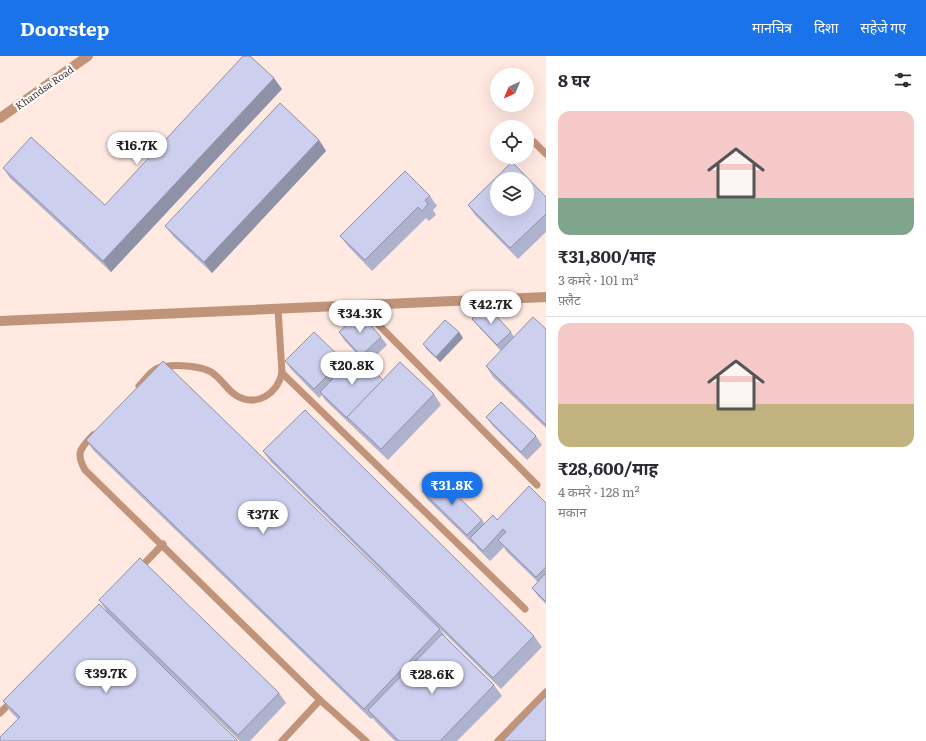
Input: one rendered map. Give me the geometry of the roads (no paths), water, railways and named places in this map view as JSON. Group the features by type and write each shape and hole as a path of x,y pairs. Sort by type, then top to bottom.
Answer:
{"street":[{"name":"Khandsa Road","path":"0,118 88,56"},
{"path":"0,321 546,297"}],"lane":[{"path":"534,142 546,154"},
{"path":"361,306 537,485"},
{"path":"135,390 155,370 167,366 177,366 203,368 216,375 238,397 260,399 273,391 282,374 278,309"},
{"path":"282,374 525,610"},
{"path":"98,431 79,452 79,458 85,470 163,544 320,700 366,741"},
{"path":"131,577 163,544"},
{"path":"498,741 546,692"},
{"path":"0,714 18,694"},
{"path":"282,741 320,700"}]}
